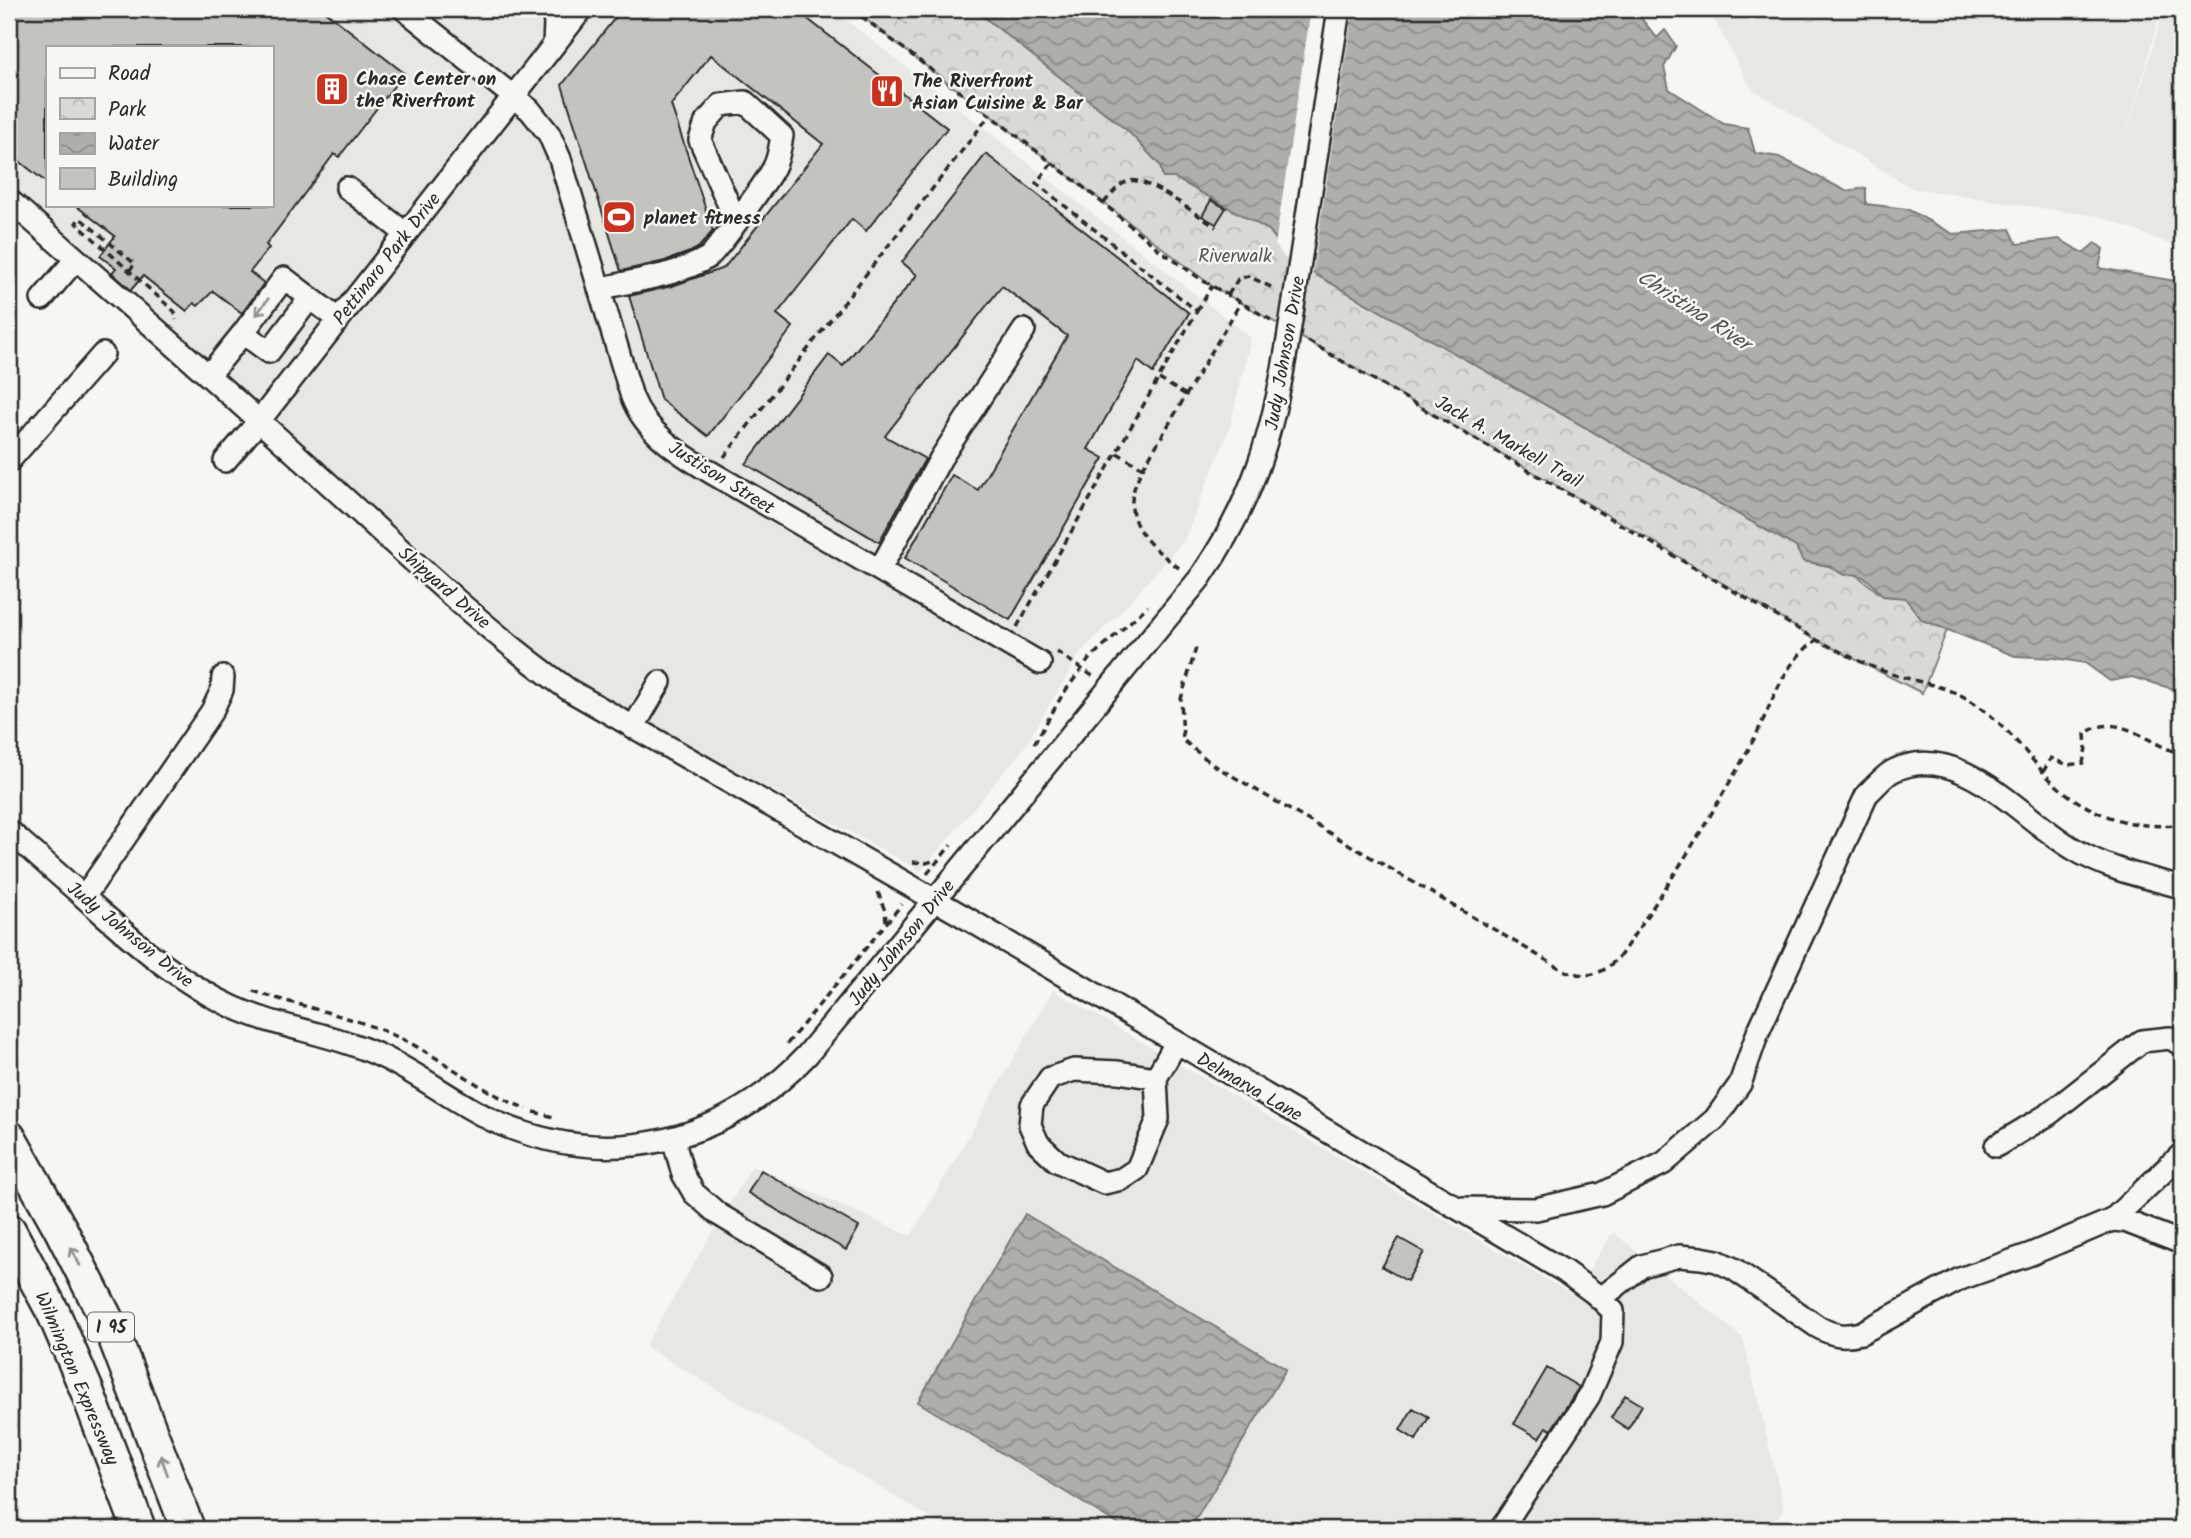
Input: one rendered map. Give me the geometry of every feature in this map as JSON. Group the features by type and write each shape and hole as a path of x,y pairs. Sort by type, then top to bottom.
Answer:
{"highway":[{"name":"I 95","path":"9,1137 60,1228 111,1328 188,1529"},
{"name":"Wilmington Expressway","path":"9,1230 54,1314 88,1391 139,1529"}],"street":[{"path":"404,9 512,96"},
{"path":"552,9 555,23 554,44"},
{"name":"Pettinaro Park Drive","path":"225,461 582,9"},
{"name":"Judy Johnson Drive","path":"9,831 162,964 204,992 249,1014 363,1048 423,1078 497,1122 574,1144 625,1145 673,1138 709,1126 743,1109 788,1076 1111,689 1200,578 1220,550 1242,510 1271,430 1294,341 1339,9"},
{"name":"Justison Street","path":"512,96 541,122 555,146 636,408 661,438 712,473 1009,645 1045,655"},
{"path":"599,289 678,270 710,257 736,221 775,166 782,136 745,102 721,105 706,122 700,140 736,221"},
{"path":"347,188 405,233"},
{"name":"Shipyard Drive","path":"9,200 527,659 569,690 633,728 935,900"},
{"path":"41,299 76,259"},
{"path":"209,375 284,278 338,319"},
{"path":"243,333 269,352 310,298"},
{"path":"880,569 941,458 1024,330"},
{"path":"9,461 103,354"},
{"path":"84,897 212,711 222,690 223,677"},
{"path":"633,728 660,682"},
{"path":"1459,1208 1536,1209 1602,1194 1664,1163 1715,1119 1740,1084 1758,1032 1867,794 1894,770 1923,764 1958,769 1990,787 2043,830 2073,849 2120,871 2182,887"},
{"name":"Delmarva Lane","path":"935,900 1459,1208 1564,1271 1600,1299"},
{"path":"1996,1146 2049,1114 2142,1041 2170,1038 2182,1045"},
{"path":"1156,1077 1074,1070 1051,1078 1032,1105 1030,1125 1038,1143 1057,1161 1104,1183 1122,1179 1137,1170 1158,1119 1156,1077 1176,1042"},
{"path":"673,1138 683,1174 694,1194 718,1214 821,1276"},
{"path":"1501,1529 1589,1396 1612,1342 1613,1311 1600,1299 1642,1266 1679,1256 1717,1261 1734,1269 1818,1327 1833,1335 1847,1336 1861,1333 1960,1279 2031,1254 2112,1220 2182,1154"},
{"path":"2112,1220 2125,1221 2182,1243"}],"path":[{"path":"852,9 1161,251 1212,286 1277,323"},
{"path":"712,473 989,116"},
{"path":"1052,163 1035,183 1197,311"},
{"path":"1103,203 1124,183 1137,180 1216,228"},
{"path":"129,271 135,264 80,218 76,223 129,271 175,312 176,327"},
{"path":"1228,295 1238,279 1248,276 1275,289"},
{"path":"1009,645 1212,286"},
{"path":"1186,558 1179,568 1146,542 1134,522 1132,499 1137,478 1241,302"},
{"name":"Jack A. Markell Trail","path":"1294,341 1817,640 1894,675 1922,681 1967,699 2002,726 2028,752 2043,772 2070,797 2087,808 2139,825 2182,824"},
{"path":"1158,379 1186,395"},
{"path":"1116,453 1143,468"},
{"path":"1033,746 1059,700 1081,669 1110,638 1155,598"},
{"path":"1196,648 1181,699 1183,740 1224,771 1563,970 1581,976 1597,973 1620,956 1709,819 1793,660 1804,648 1817,640"},
{"path":"1045,655 1081,669 1111,689"},
{"path":"2043,772 2051,758 2068,765 2083,763 2087,748 2085,734 2093,728 2114,725 2149,737 2182,753"},
{"path":"780,1051 956,839"},
{"path":"909,861 926,863 939,859"},
{"path":"243,987 380,1029 422,1049 494,1095 531,1111 557,1118"}],"shaded area":[{"path":"9,9 832,9 1251,338 1229,430 1184,540 1128,604 1081,652 1024,748 921,871 657,727 556,668 9,188"},
{"path":"1695,9 2161,9 2125,140 2164,9 2182,9 2182,249 2102,217 1911,188 1751,88 1713,18"},
{"path":"1053,990 1573,1295 1613,1232 1743,1338 1784,1509 1772,1529 949,1529 645,1346 752,1166 911,1236"}],"green space":[{"name":"Riverwalk","path":"852,9 974,9 1128,131 1160,165 1163,178 1175,178 1269,230 1292,261 1796,547 1803,561 1829,566 1844,575 1854,573 1883,596 1905,597 1922,620 1947,630 1922,693 1817,640 1654,542 1212,286"}],"water":[{"name":"Christina River","path":"974,9 1552,9 1640,17 1657,38 1665,30 1676,46 1664,67 1669,89 1724,124 1748,128 1755,153 1779,157 1846,191 1866,188 1866,204 1907,209 1953,234 2010,229 2017,244 2059,239 2083,253 2095,243 2103,249 2099,268 2182,282 2182,688 2173,689 2132,677 2110,681 2085,663 2015,656 1922,620 1905,598 1883,596 1862,576 1844,575 1829,566 1803,561 1796,547 1292,261 1269,230 1175,178 1163,178 1160,165 1128,131"},
{"path":"1025,1214 1286,1369 1190,1529 1126,1529 918,1402"}],"pier":[{"path":"1311,9 1353,9 1312,277 1290,264 1275,245"}],"building":[{"path":"9,9 322,9 404,73 339,157 334,154 266,245 269,248 250,272 264,283 242,313 213,291 198,306 194,303 187,311 143,276 131,290 112,273 116,268 100,256 115,236 76,206 273,206 273,46 46,46 46,182 9,153"},
{"path":"622,9 795,9 947,128 866,231 852,219 777,314 793,327 708,436 661,400 629,296 672,286 724,268 823,144 711,55 671,105 713,231 699,247 690,252 621,271 562,85"},
{"path":"986,154 1189,313 1153,373 1138,361 1088,449 1104,458 1010,620 905,558 952,475 978,490 1067,336 1002,286 885,436 925,459 879,542 746,464 829,355 843,366 917,275 902,262"},
{"path":"1211,200 1226,208 1216,224 1202,216"},
{"path":"761,1170 859,1227 846,1250 748,1193"},
{"path":"1399,1238 1424,1252 1407,1281 1382,1267"},
{"path":"1547,1368 1579,1387 1551,1430 1546,1427 1539,1438 1514,1424"},
{"path":"1625,1395 1642,1405 1628,1429 1611,1418"},
{"path":"1413,1408 1429,1417 1416,1440 1400,1430"}],"place":[{"name":"Chase Center on the Riverfront","path":"332,89"},
{"name":"The Riverfront Asian Cuisine & Bar","path":"887,91"},
{"name":"planet fitness","path":"619,217"}]}
